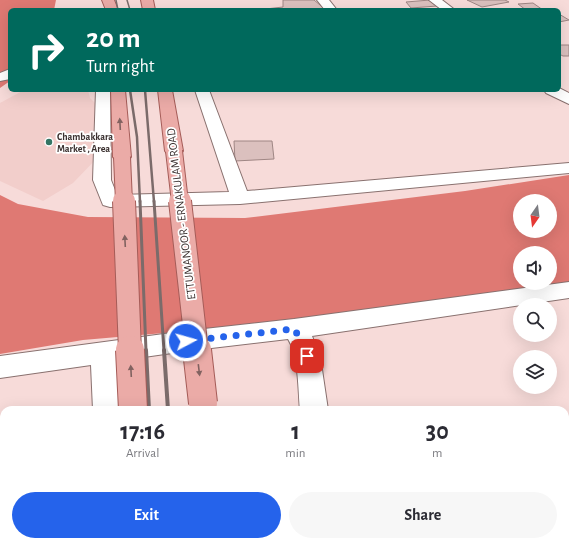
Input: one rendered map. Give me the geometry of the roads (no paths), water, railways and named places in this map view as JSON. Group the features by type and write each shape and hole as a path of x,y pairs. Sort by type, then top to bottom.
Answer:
{"main road":[{"path":"118,92 133,406"},
{"name":"ETTUMANOOR - ERNAKULAM ROAD","path":"165,92 174,151 204,406"}],"street":[{"path":"323,0 329,8"},
{"path":"435,0 446,8"},
{"path":"103,92 102,180 110,202 240,198 569,168"},
{"path":"203,92 240,198"},
{"path":"555,92 569,99"},
{"path":"0,367 186,341 294,329 569,290"},
{"path":"294,329 304,344 313,406"},
{"path":"103,352 107,406"}],"railway":[{"path":"116,0 118,8"},
{"path":"127,0 129,8"},
{"path":"130,92 137,137 140,202"},
{"path":"145,92 154,202"},
{"path":"140,201 146,351"},
{"path":"154,201 164,351"},
{"path":"146,350 149,406"},
{"path":"164,350 168,406"}],"place":[{"name":"Chambakkara Market , Area","path":"49,142"}]}
